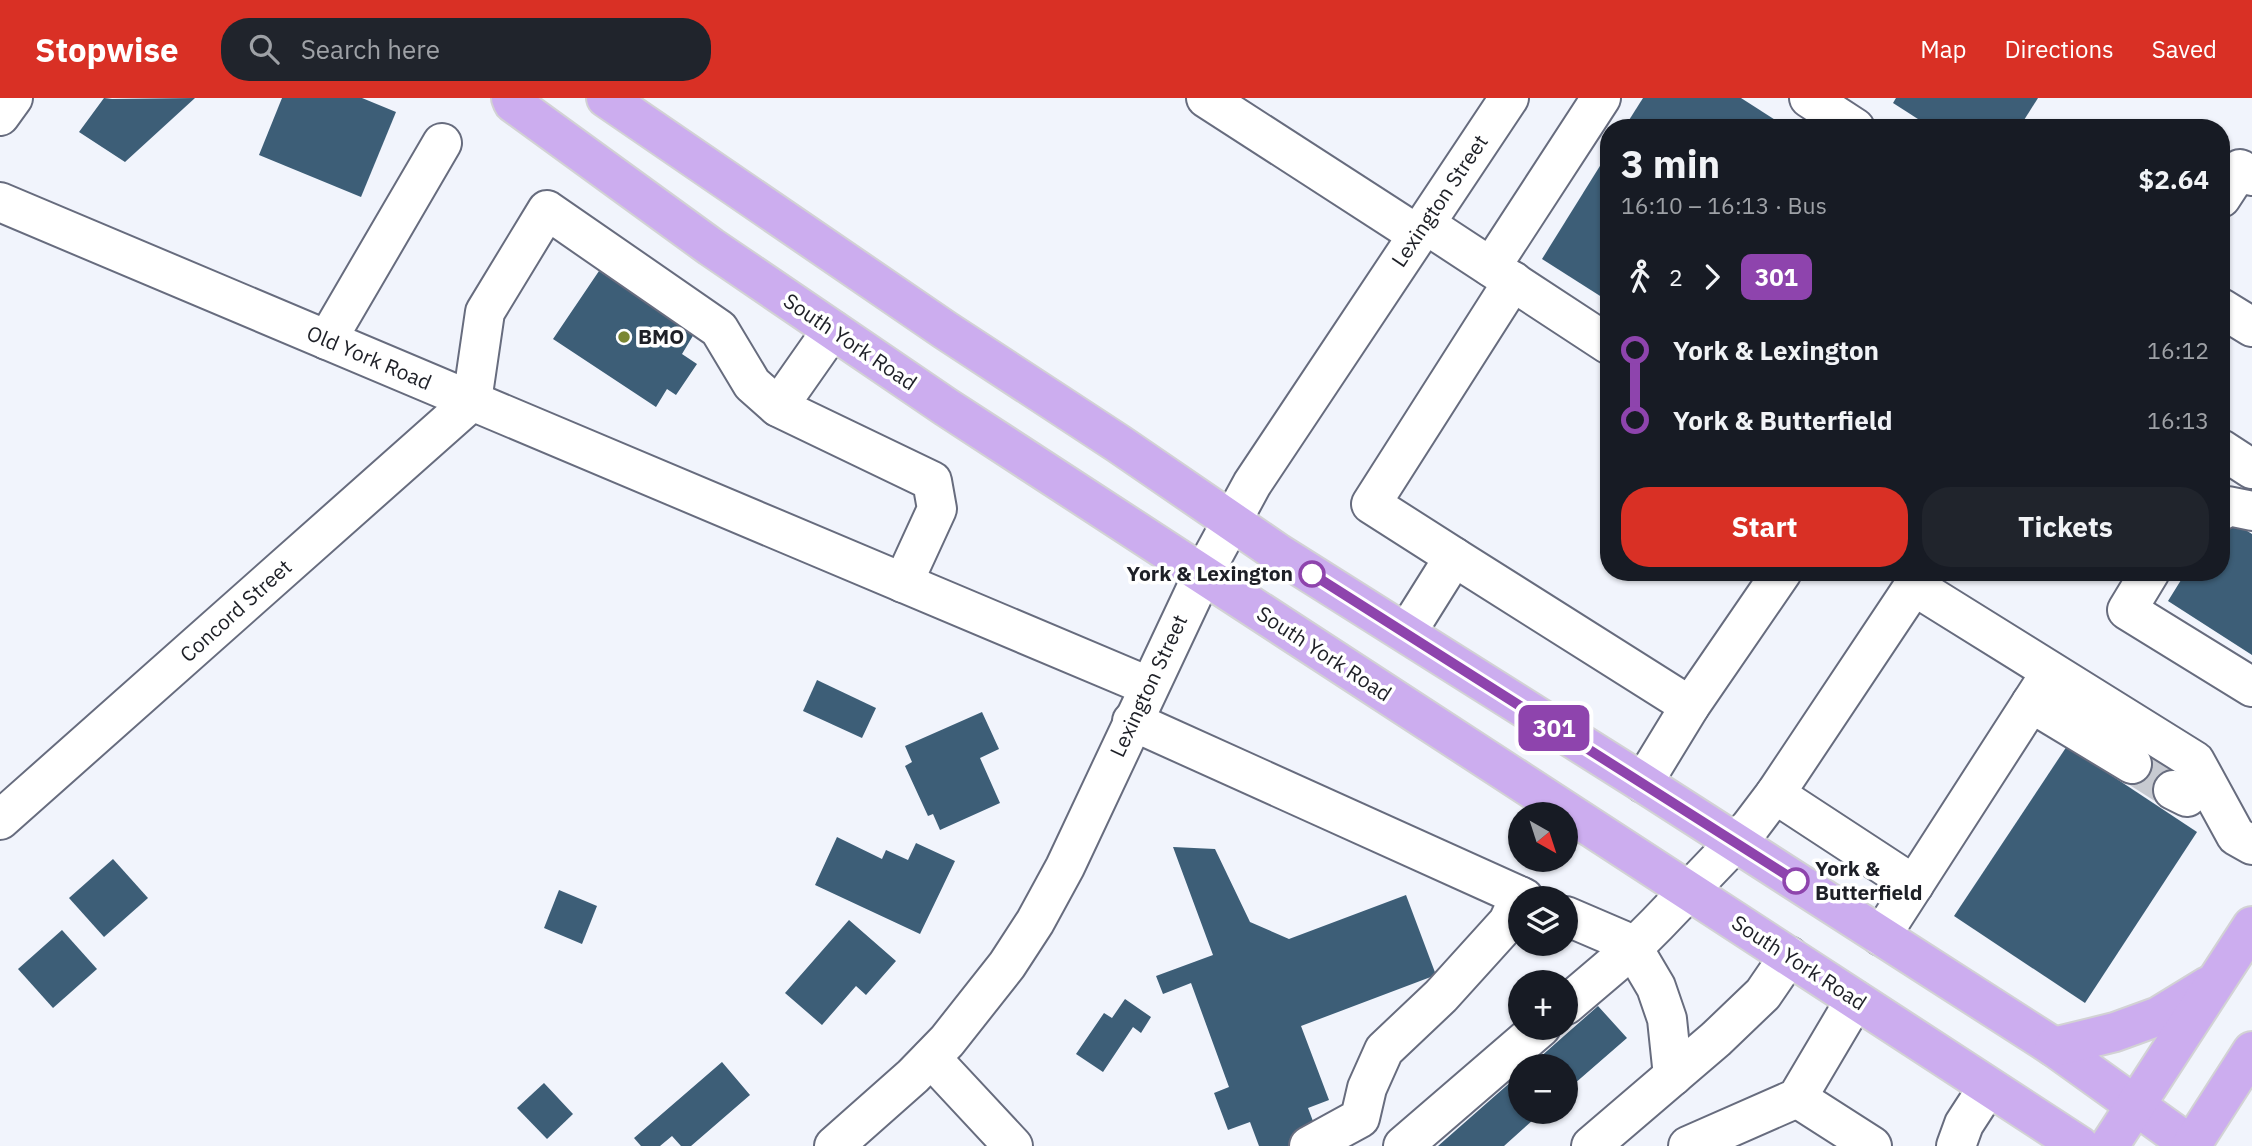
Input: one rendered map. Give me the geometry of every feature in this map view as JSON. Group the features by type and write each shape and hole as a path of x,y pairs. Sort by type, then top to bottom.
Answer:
{"main road":[{"name":"South York Road","path":"511,98 513,103 689,231 832,330 1202,576 2080,1146"},
{"path":"606,98 1278,553 1407,632 2054,1047 2192,1146 2252,1051"},
{"path":"2109,1146 2252,926"},
{"path":"2054,1047 2115,1032 2159,1016 2216,981"}],"street":[{"path":"0,116 13,98"},
{"path":"1206,98 1422,230 1502,274 1600,339"},
{"name":"Lexington Street","path":"834,1146 931,1058 979,1003 1035,922 1065,867 1202,576 1252,484 1509,98"},
{"path":"1601,98 1371,504 1690,706"},
{"path":"1809,98 1841,119"},
{"path":"327,340 442,142"},
{"path":"2230,184 2240,169 2252,176"},
{"name":"Old York Road","path":"0,202 903,583"},
{"path":"472,401 485,312 547,211 719,329 752,384 778,407 932,481 937,509 903,583 1148,686"},
{"path":"2230,313 2252,327"},
{"path":"778,407 832,330"},
{"name":"Concord Street","path":"0,820 472,401"},
{"path":"2230,506 2252,511"},
{"path":"1407,632 1454,557"},
{"path":"1643,783 1690,706 1776,581"},
{"path":"1578,995 1633,948 1736,842 1774,794 1918,581"},
{"path":"1921,581 2040,687 2132,764"},
{"path":"2145,581 2127,610 2252,687"},
{"path":"2167,581 2168,613 2252,667"},
{"path":"2040,687 2195,761 2189,786 2236,836 2252,845"},
{"path":"1881,936 2040,687"},
{"path":"1132,721 1508,891"},
{"path":"1774,794 1914,885"},
{"path":"1578,921 1622,940 1633,948 1656,987 1667,1019 1674,1076"},
{"path":"1309,1146 1360,1118 1367,1088 1384,1051 1441,996 1508,922"},
{"path":"1591,1146 1674,1076 1763,995 1789,956"},
{"path":"1688,1146 1797,1098 1855,1000"},
{"path":"1403,1146 1526,1040"},
{"path":"931,1058 1013,1146"},
{"path":"1956,1146 1964,1124 1988,1087"},
{"path":"1797,1098 1872,1146"}],"building":[{"path":"104,98 195,98 125,162 79,132"},
{"path":"282,98 362,98 396,112 361,197 259,155"},
{"path":"1643,98 1741,98 1774,119 1630,119"},
{"path":"1896,98 2038,98 2025,119 1918,119 1893,103"},
{"path":"1600,166 1600,296 1542,259"},
{"name":"BMO","path":"599,271 694,334 682,354 697,364 676,395 667,389 656,407 553,339"},
{"path":"2230,520 2252,534 2252,655 2168,601 2180,581 2230,581"},
{"path":"817,680 876,708 862,738 803,711"},
{"path":"982,712 999,749 980,758 1000,803 940,830 933,814 928,816 905,766 912,762 905,746"},
{"path":"2067,746 2197,832 2085,1003 1954,916"},
{"path":"837,837 882,859 886,850 908,860 916,843 955,861 920,934 815,885"},
{"path":"1173,847 1215,849 1250,922 1289,939 1406,895 1436,975 1301,1026 1329,1100 1308,1108 1319,1137 1296,1146 1259,1146 1250,1122 1228,1130 1214,1093 1229,1087 1191,983 1163,994 1156,976 1213,955"},
{"path":"113,859 148,898 104,937 69,898"},
{"path":"559,890 597,906 582,944 544,928"},
{"path":"849,920 896,961 866,995 856,986 822,1025 785,993"},
{"path":"62,930 97,969 53,1008 18,969"},
{"path":"1125,999 1151,1017 1141,1033 1133,1027 1103,1072 1076,1054 1104,1013 1112,1018"},
{"path":"1598,1006 1627,1038 1578,1081 1578,1054 1544,1054 1559,1040 1578,1040 1578,1024"},
{"path":"722,1062 750,1095 691,1146 681,1146 672,1136 660,1146 641,1146 634,1138"},
{"path":"544,1083 573,1114 547,1139 517,1108"},
{"path":"1508,1084 1508,1124 1529,1124 1504,1146 1438,1146"}],"tunnel":[{"path":"2132,764 2173,790"}],"bus line":[{"name":"301","path":"1312,574 1796,881"}],"place":[{"name":"BMO","path":"624,337"},
{"name":"York & Lexington","path":"1312,574"},
{"name":"York & Butterfield","path":"1796,881"}]}
